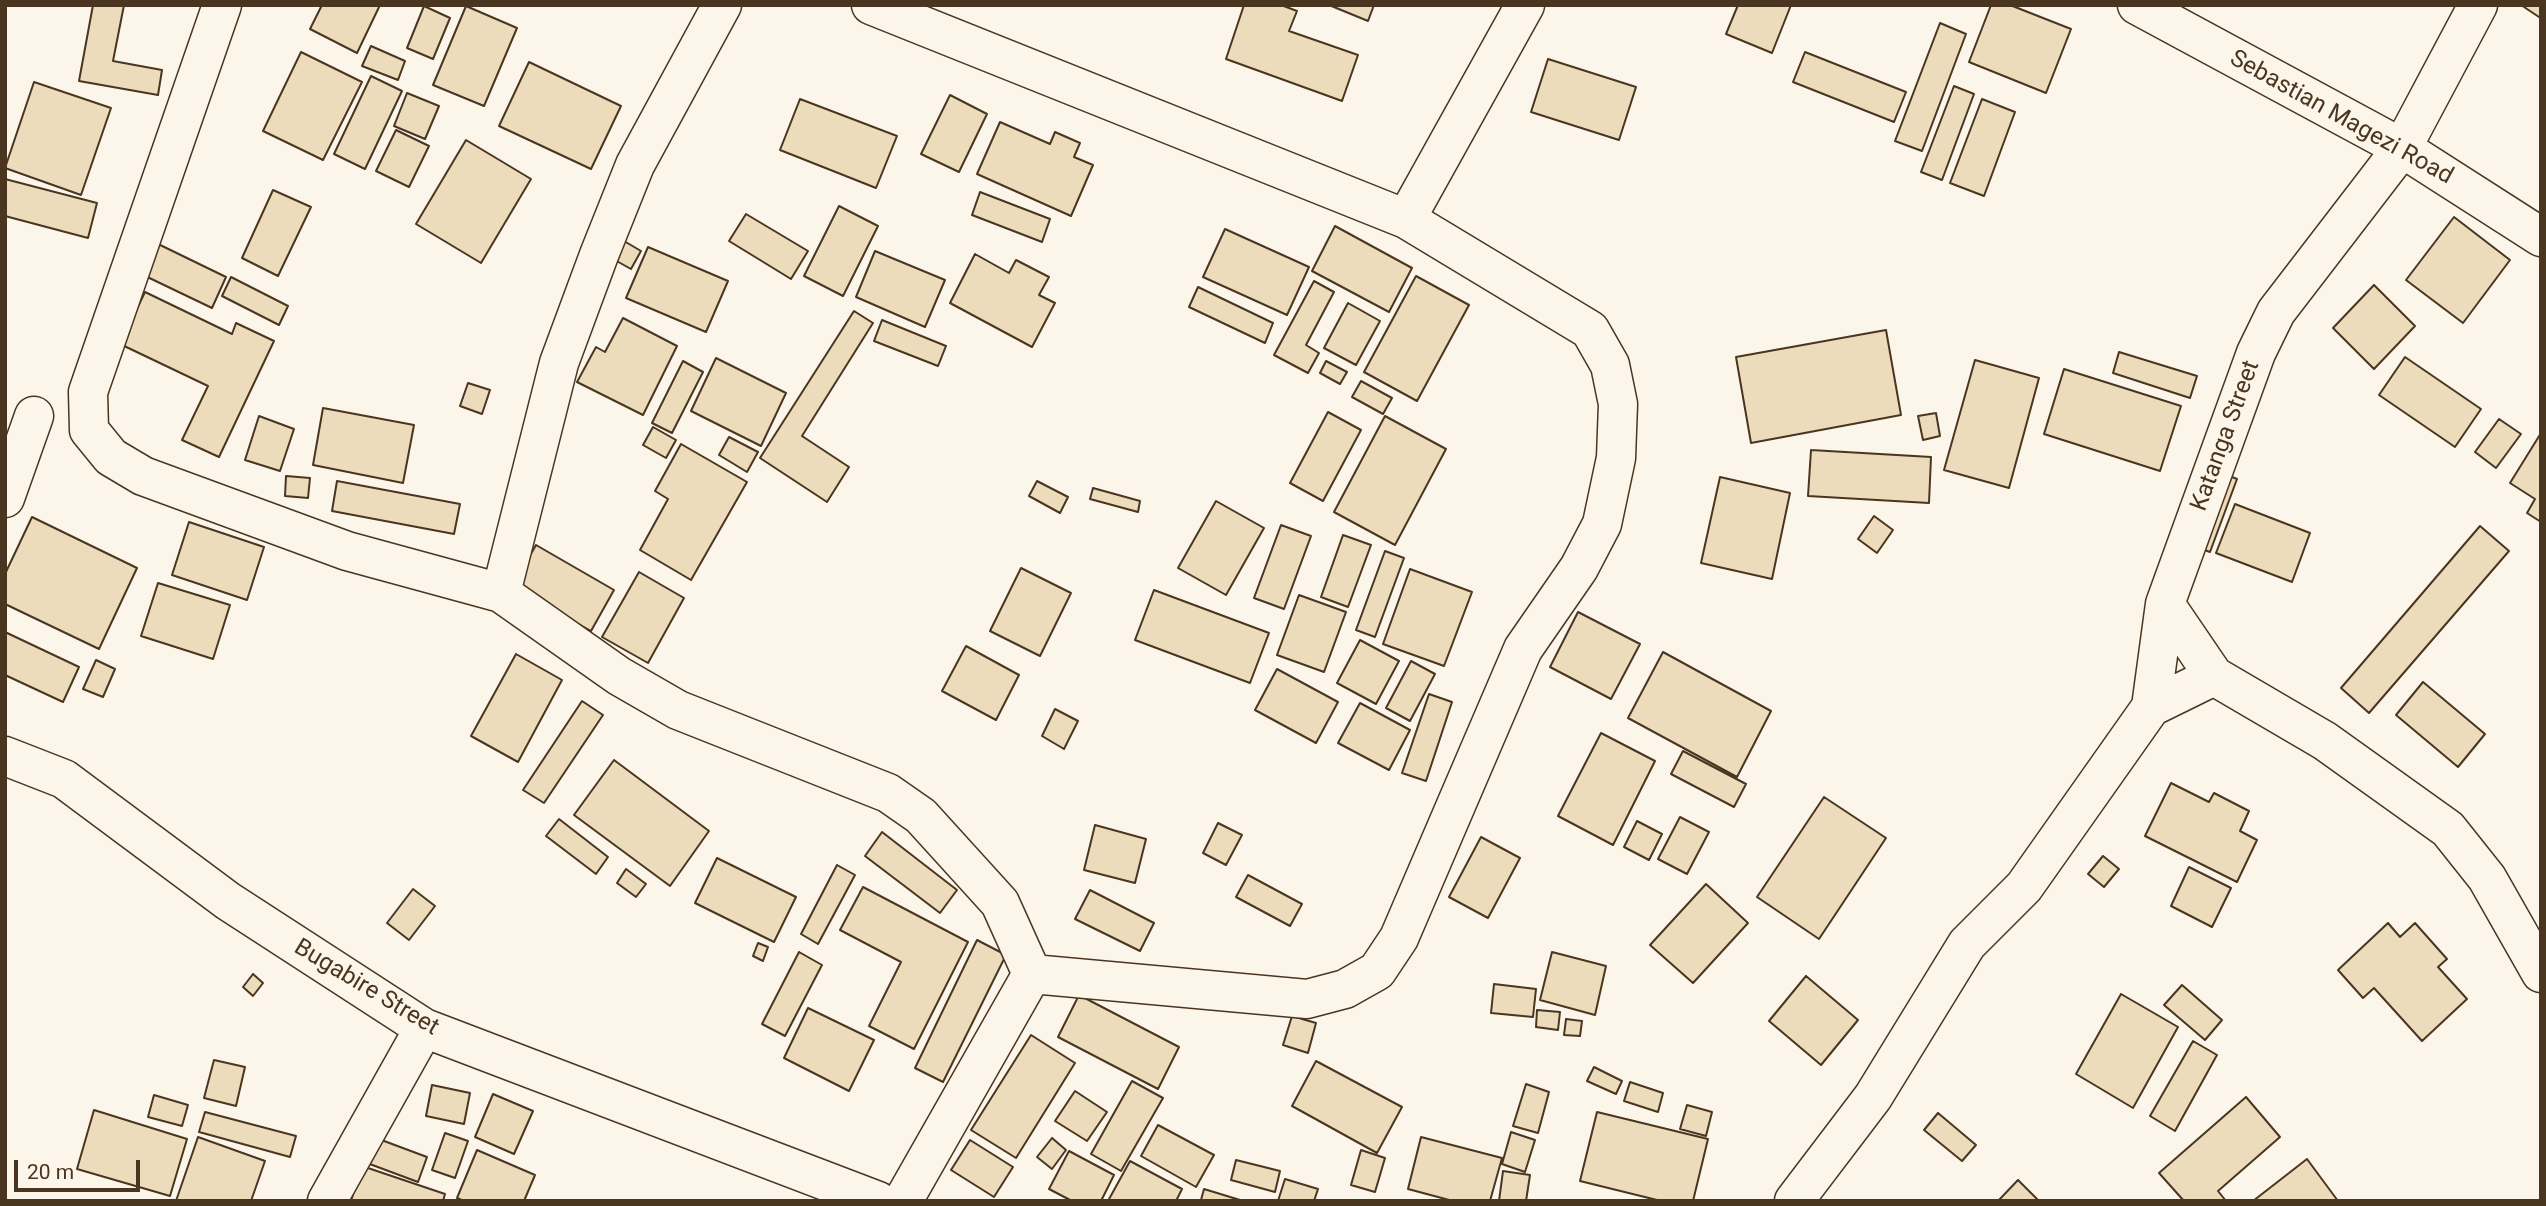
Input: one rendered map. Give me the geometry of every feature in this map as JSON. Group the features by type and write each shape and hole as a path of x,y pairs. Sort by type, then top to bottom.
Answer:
{"street":[{"path":"89,430 88,392 222,5"},
{"path":"501,593 559,363 590,279 635,165 722,5"},
{"path":"871,5 1406,219 1590,330 1610,365 1618,404 1616,458 1602,524 1579,568 1523,649 1399,937 1377,971 1345,989 1307,999 1032,974"},
{"path":"1406,219 1525,5"},
{"name":"Sebastian Magezi Road","path":"2137,5 2402,148 2541,237"},
{"name":"Katanga Street","path":"1794,1201 1872,1097 1967,944 2024,887 2151,707 2165,604 2239,394 2276,312 2402,148 2478,5"},
{"path":"5,498 20,412 89,430 111,457 143,476 347,551 501,593 619,676 678,710 888,793 921,816 1000,903 1032,974"},
{"path":"2165,604 2214,676 2325,741 2448,829 2487,878 2541,973"},
{"path":"2151,707 2214,676"},
{"name":"Bugabire Street","path":"5,756 64,779 228,901 424,1028 878,1201"},
{"path":"903,1201 1032,974"},
{"path":"327,1201 424,1028"}],"building":[{"path":"93,5 124,5 113,61 162,70 158,95 79,81"},
{"path":"322,5 380,5 357,53 310,29"},
{"path":"1244,5 1281,5 1297,11 1289,31 1358,55 1342,101 1226,59"},
{"path":"1329,5 1374,5 1368,21"},
{"path":"1738,5 1791,5 1772,53 1726,34"},
{"path":"1991,5 2010,5 2071,29 2046,93 1969,62"},
{"path":"2521,5 2541,5 2541,15 2539,17"},
{"path":"424,6 450,18 433,59 407,48"},
{"path":"466,6 517,28 484,106 433,85"},
{"path":"1940,23 1966,34 1922,151 1895,141"},
{"path":"371,46 405,61 398,80 362,66"},
{"path":"301,52 362,82 323,160 263,131"},
{"path":"1805,52 1906,92 1894,122 1793,82"},
{"path":"1548,59 1636,87 1619,140 1531,112"},
{"path":"529,62 621,106 591,169 499,126"},
{"path":"371,76 402,91 365,169 334,154"},
{"path":"34,82 111,108 81,195 5,168"},
{"path":"1954,86 1974,94 1942,180 1921,172"},
{"path":"407,93 439,106 425,139 394,126"},
{"path":"950,95 987,114 959,172 921,154"},
{"path":"800,99 897,136 876,188 780,150"},
{"path":"1982,99 2015,112 1984,196 1950,183"},
{"path":"1000,122 1050,144 1055,132 1080,143 1074,157 1093,165 1071,216 977,174"},
{"path":"396,130 429,146 409,187 376,171"},
{"path":"466,140 531,179 481,263 416,224"},
{"path":"5,179 97,203 88,238 5,216"},
{"path":"273,190 311,207 278,276 242,258"},
{"path":"980,192 1050,219 1042,242 972,215"},
{"path":"839,206 878,226 843,296 804,276"},
{"path":"746,214 808,251 791,279 729,241"},
{"path":"2454,217 2510,260 2463,323 2406,280"},
{"path":"1335,226 1412,268 1389,312 1312,271"},
{"path":"1225,229 1309,267 1287,315 1203,277"},
{"path":"624,241 641,251 631,269 613,259"},
{"path":"154,242 226,277 212,308 139,273"},
{"path":"648,247 728,281 706,332 626,298"},
{"path":"875,251 945,280 925,327 856,297"},
{"path":"975,254 1009,273 1016,260 1049,277 1039,295 1055,303 1032,347 950,303"},
{"path":"1416,276 1469,305 1417,401 1364,372"},
{"path":"231,277 288,306 279,325 222,296"},
{"path":"1314,281 1334,292 1306,345 1319,353 1308,373 1274,355"},
{"path":"2374,285 2415,326 2374,369 2333,328"},
{"path":"1198,287 1273,323 1265,343 1189,307"},
{"path":"145,292 232,334 236,323 274,341 219,457 182,440 208,386 120,344"},
{"path":"1348,303 1380,321 1356,365 1324,348"},
{"path":"854,311 873,323 802,436 849,467 827,502 760,458"},
{"path":"623,318 677,346 643,415 577,382 596,347 605,352"},
{"path":"882,320 946,346 938,366 874,341"},
{"path":"1886,330 1901,415 1751,443 1736,357"},
{"path":"2119,352 2197,376 2190,398 2113,373"},
{"path":"2405,357 2481,409 2455,447 2379,395"},
{"path":"716,358 786,393 761,446 691,411"},
{"path":"1975,360 2039,378 2009,488 1944,470"},
{"path":"683,361 703,372 672,433 652,423"},
{"path":"1326,361 1347,372 1340,384 1320,373"},
{"path":"2064,369 2181,406 2160,471 2044,434"},
{"path":"1361,381 1392,398 1383,414 1352,397"},
{"path":"468,383 490,390 482,414 460,406"},
{"path":"323,408 414,425 403,483 313,465"},
{"path":"1328,412 1361,430 1323,501 1290,483"},
{"path":"1936,413 1940,436 1923,440 1918,416"},
{"path":"259,416 294,429 280,471 245,460"},
{"path":"1385,416 1446,449 1395,545 1334,512"},
{"path":"2499,419 2521,434 2496,468 2475,452"},
{"path":"653,427 676,440 666,458 643,445"},
{"path":"2541,433 2541,522 2527,513 2535,499 2510,483"},
{"path":"729,437 758,452 747,472 719,455"},
{"path":"681,444 747,482 691,580 640,550 668,499 655,491"},
{"path":"1811,450 1931,457 1929,503 1808,496"},
{"path":"2219,472 2237,479 2210,552 2191,545"},
{"path":"286,476 310,478 308,498 285,496"},
{"path":"1720,477 1790,493 1772,579 1701,563"},
{"path":"337,481 460,504 454,534 332,511"},
{"path":"1037,481 1068,497 1060,513 1029,496"},
{"path":"1093,488 1140,501 1138,512 1090,499"},
{"path":"1216,501 1264,528 1226,595 1178,568"},
{"path":"2235,504 2310,533 2292,582 2216,553"},
{"path":"1874,516 1893,530 1877,553 1858,539"},
{"path":"32,517 137,568 99,649 5,604 5,574"},
{"path":"189,522 264,547 247,600 172,575"},
{"path":"1281,525 1311,536 1284,609 1254,598"},
{"path":"2480,526 2509,551 2369,713 2341,688"},
{"path":"1343,535 1371,545 1348,607 1321,597"},
{"path":"536,545 614,590 591,631 512,587"},
{"path":"1385,551 1404,558 1375,637 1356,630"},
{"path":"1021,568 1071,593 1040,656 990,631"},
{"path":"1410,569 1472,592 1444,666 1383,644"},
{"path":"639,572 684,598 648,663 602,637"},
{"path":"158,583 230,605 213,659 141,636"},
{"path":"1154,590 1269,633 1250,683 1135,640"},
{"path":"1299,595 1346,612 1324,672 1277,655"},
{"path":"1578,612 1640,644 1611,699 1550,667"},
{"path":"5,632 79,667 63,702 5,675"},
{"path":"1360,640 1399,661 1376,704 1337,683"},
{"path":"966,646 1019,675 996,720 942,691"},
{"path":"1663,652 1771,711 1737,777 1628,718"},
{"path":"516,654 562,680 518,762 471,736"},
{"path":"96,660 115,669 103,697 83,689"},
{"path":"1411,661 1435,674 1410,721 1386,708"},
{"path":"1277,669 1338,702 1316,743 1255,710"},
{"path":"2423,682 2485,734 2458,767 2396,715"},
{"path":"1429,694 1452,702 1426,781 1402,773"},
{"path":"582,701 603,715 544,803 523,790"},
{"path":"1360,703 1410,730 1389,770 1338,743"},
{"path":"1055,709 1078,721 1064,749 1042,736"},
{"path":"1601,733 1655,761 1613,845 1558,816"},
{"path":"1683,751 1746,784 1734,807 1671,774"},
{"path":"614,760 709,831 670,886 574,815"},
{"path":"2171,783 2209,802 2214,793 2249,811 2240,831 2257,840 2237,882 2145,836"},
{"path":"1824,797 1886,838 1819,939 1757,897"},
{"path":"1680,817 1709,832 1687,874 1658,859"},
{"path":"559,819 608,857 596,874 546,836"},
{"path":"1637,821 1662,834 1649,860 1624,847"},
{"path":"1218,823 1242,835 1226,865 1203,853"},
{"path":"1095,825 1146,839 1135,883 1084,870"},
{"path":"882,832 957,890 940,913 865,856"},
{"path":"1481,837 1520,858 1488,918 1449,897"},
{"path":"2103,856 2119,869 2104,887 2088,874"},
{"path":"717,858 796,897 774,942 695,903"},
{"path":"837,865 855,875 818,944 801,934"},
{"path":"2189,867 2231,888 2212,927 2171,906"},
{"path":"626,869 646,884 636,897 617,883"},
{"path":"1248,875 1302,904 1290,926 1236,897"},
{"path":"1706,884 1748,923 1693,983 1650,945"},
{"path":"863,887 968,942 914,1049 869,1026 901,962 840,930"},
{"path":"413,889 435,906 409,940 387,923"},
{"path":"1090,890 1154,923 1140,951 1075,919"},
{"path":"2388,923 2400,937 2415,923 2447,959 2438,967 2467,999 2422,1041 2374,988 2363,998 2338,970"},
{"path":"977,940 1006,955 943,1082 915,1068"},
{"path":"758,943 768,947 763,961 753,956"},
{"path":"799,952 822,965 785,1036 762,1024"},
{"path":"1552,952 1606,966 1595,1015 1540,1000"},
{"path":"253,974 263,983 253,996 243,987"},
{"path":"1806,976 1858,1020 1821,1065 1769,1021"},
{"path":"1494,984 1536,989 1533,1017 1491,1013"},
{"path":"2182,985 2222,1020 2205,1040 2164,1005"},
{"path":"2121,994 2178,1027 2133,1108 2076,1074"},
{"path":"1079,995 1179,1047 1158,1089 1058,1037"},
{"path":"808,1008 874,1040 849,1091 784,1058"},
{"path":"1537,1010 1560,1012 1558,1030 1536,1027"},
{"path":"1292,1016 1316,1023 1308,1053 1283,1045"},
{"path":"1566,1019 1582,1021 1580,1036 1564,1035"},
{"path":"1031,1035 1075,1063 1016,1158 971,1130"},
{"path":"2193,1041 2217,1055 2175,1131 2150,1116"},
{"path":"214,1060 245,1067 236,1106 204,1098"},
{"path":"1316,1061 1402,1107 1377,1153 1292,1106"},
{"path":"1594,1067 1622,1081 1616,1094 1587,1081"},
{"path":"1132,1081 1163,1098 1121,1171 1091,1154"},
{"path":"1630,1082 1663,1093 1658,1112 1624,1101"},
{"path":"1526,1084 1549,1092 1538,1133 1513,1126"},
{"path":"432,1085 470,1093 464,1124 426,1116"},
{"path":"1075,1091 1107,1112 1087,1141 1055,1121"},
{"path":"493,1094 533,1111 514,1154 475,1137"},
{"path":"154,1095 188,1105 182,1126 148,1117"},
{"path":"2246,1097 2280,1137 2218,1191 2226,1201 2184,1201 2159,1173"},
{"path":"1687,1105 1712,1112 1706,1136 1680,1129"},
{"path":"94,1110 187,1139 170,1196 77,1169"},
{"path":"205,1112 296,1136 290,1157 199,1132"},
{"path":"1597,1112 1708,1139 1693,1201 1661,1201 1580,1181"},
{"path":"1938,1113 1976,1145 1962,1161 1924,1130"},
{"path":"1158,1125 1214,1155 1196,1187 1141,1156"},
{"path":"1511,1132 1535,1140 1525,1172 1502,1164"},
{"path":"445,1133 468,1141 455,1178 432,1170"},
{"path":"198,1137 265,1161 251,1201 176,1201"},
{"path":"1421,1137 1502,1158 1490,1201 1453,1201 1408,1189"},
{"path":"376,1138 427,1157 418,1182 367,1163"},
{"path":"1052,1138 1066,1150 1052,1169 1037,1157"},
{"path":"970,1140 1013,1167 994,1197 951,1170"},
{"path":"477,1150 535,1175 524,1201 464,1201 457,1198"},
{"path":"1361,1150 1385,1158 1375,1192 1351,1185"},
{"path":"1069,1151 1114,1175 1101,1201 1072,1201 1049,1189"},
{"path":"2307,1159 2338,1201 2253,1201"},
{"path":"1236,1160 1280,1171 1275,1192 1231,1180"},
{"path":"1130,1161 1182,1189 1176,1201 1108,1201"},
{"path":"362,1166 445,1194 443,1201 351,1201"},
{"path":"1503,1171 1530,1175 1526,1201 1499,1201"},
{"path":"1285,1179 1318,1189 1314,1201 1278,1201"},
{"path":"2018,1180 2039,1201 1998,1201"},
{"path":"1204,1189 1240,1200 1201,1200"}]}
